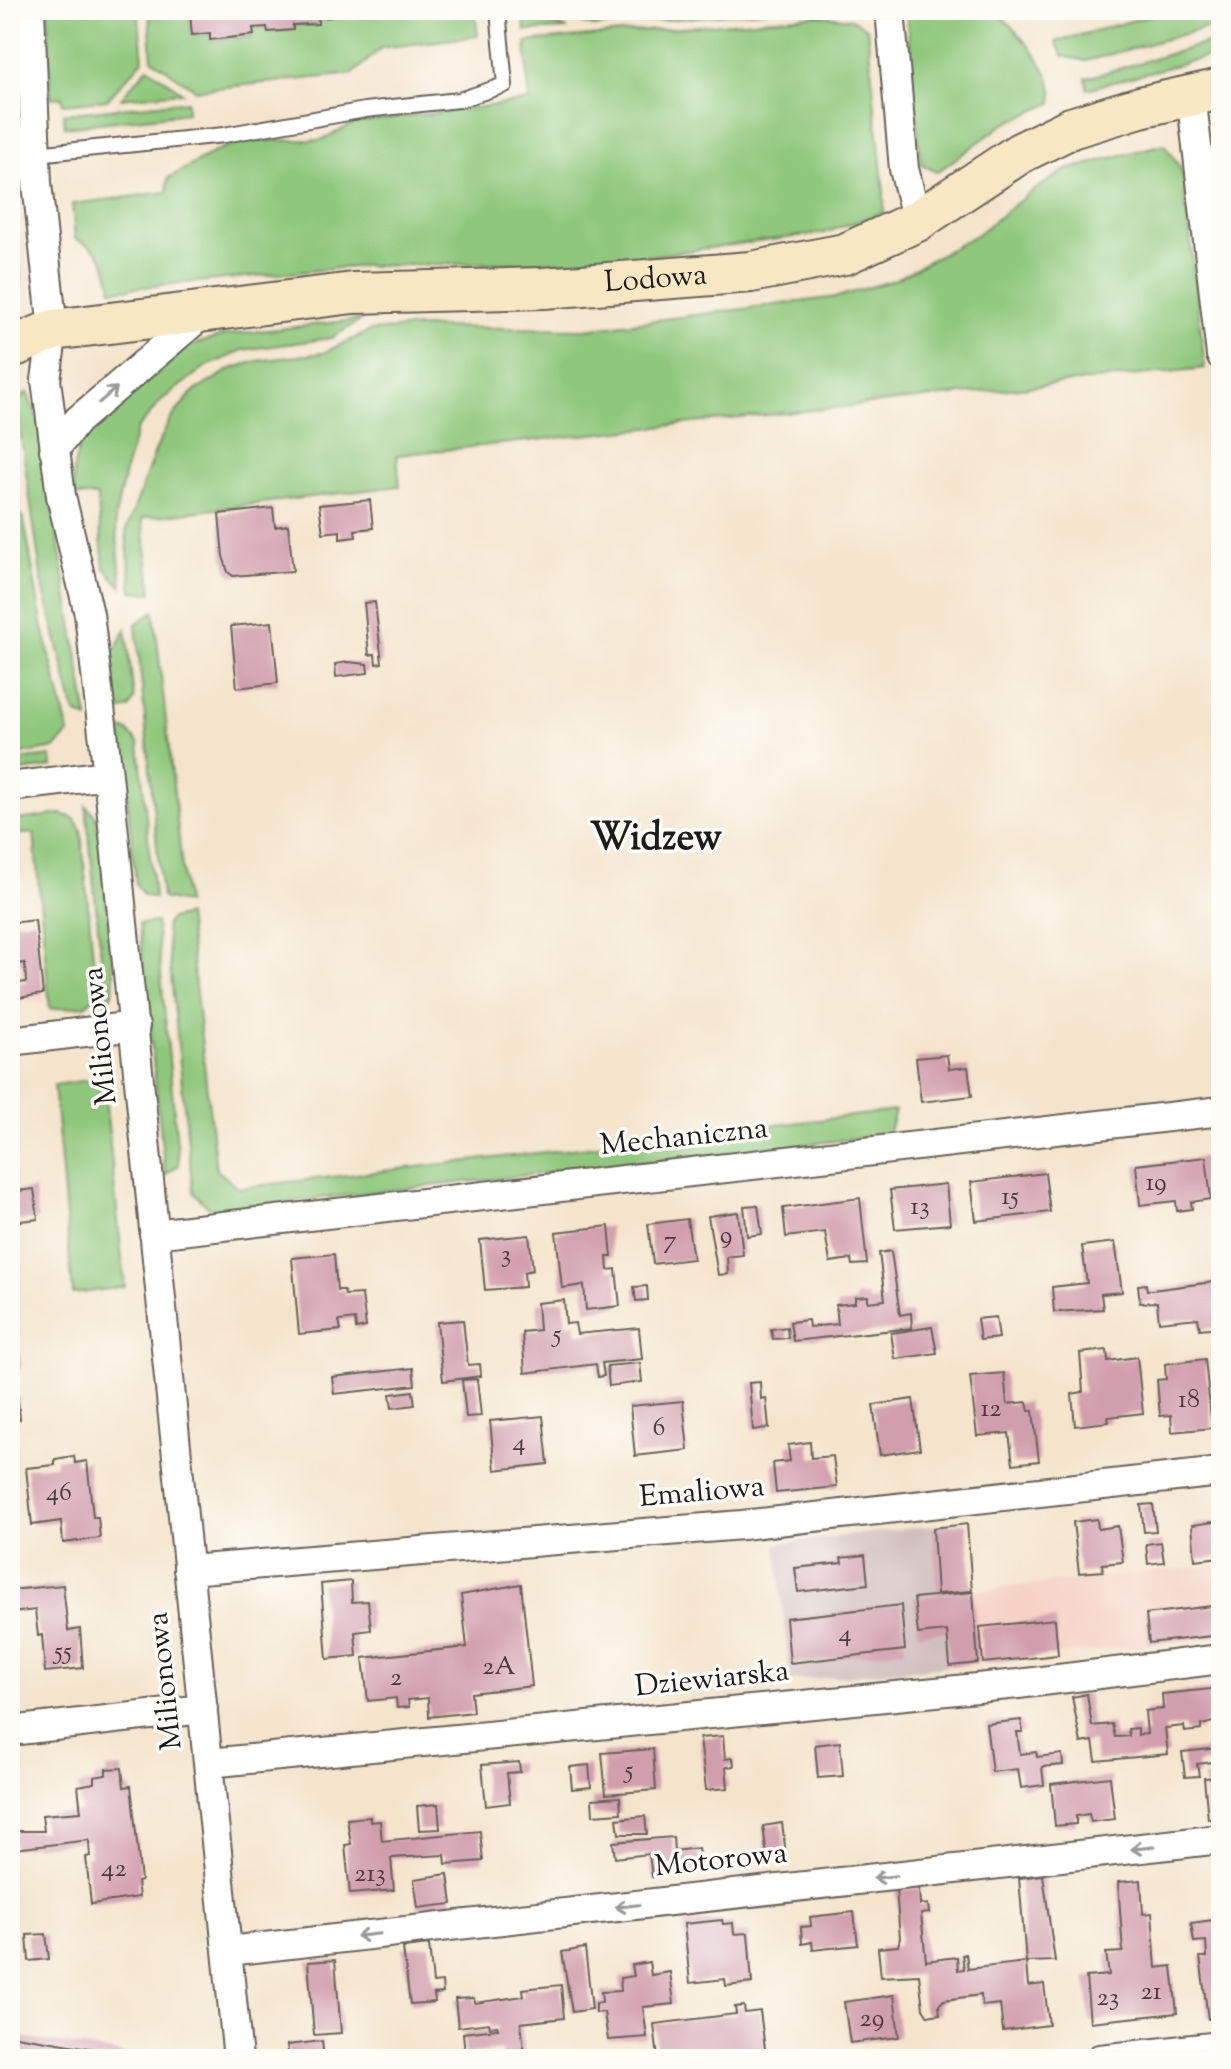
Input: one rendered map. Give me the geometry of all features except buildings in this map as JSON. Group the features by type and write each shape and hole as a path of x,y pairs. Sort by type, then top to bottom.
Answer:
{"street":[{"name":"Milionowa","path":"30,10 36,154 53,330 46,380 54,450 89,614 108,775 238,2059"},
{"path":"890,10 904,169 917,221"},
{"path":"1206,92 1221,355"},
{"name":"Lodowa","path":"10,348 53,330 353,293 544,288 751,272 845,254 917,221 1020,153 1071,128 1206,92"},
{"path":"54,450 78,420 207,310"},
{"path":"10,787 108,775"},
{"path":"10,1041 135,1026"},
{"name":"Mechaniczna","path":"154,1234 1221,1111"},
{"name":"Emaliowa","path":"188,1570 742,1525 1221,1472"},
{"name":"Dziewiarska","path":"209,1763 1018,1684 1221,1659"},
{"path":"10,1731 203,1709"},
{"name":"Motorowa","path":"228,1951 1221,1839"},
{"path":"1100,2059 1221,2046"}],"lane":[{"path":"36,154 224,135 365,110 459,100 505,85 498,10"}],"shaded area":[{"path":"35,920 44,1002 10,1006 10,923"},
{"path":"965,1522 978,1663 790,1681 776,1544"},
{"path":"1221,1565 1221,1637 978,1663 972,1591"}],"green space":[{"path":"48,10 138,10 143,60 107,100 63,104 62,97 51,98"},
{"path":"149,10 196,10 190,14 192,35 210,33 210,40 253,36 253,28 267,27 268,32 292,30 293,25 318,24 318,18 332,17 337,10 475,10 478,36 381,48 353,74 196,90 152,59"},
{"path":"523,10 530,10 531,16 568,29 525,31"},
{"path":"545,10 768,10 593,27"},
{"path":"906,10 996,10 1042,65 1049,78 1052,103 1004,124 937,172 921,164"},
{"path":"1169,10 1221,10 1221,24 1086,61 1063,56 1056,42"},
{"path":"818,15 851,19 867,28 884,192 884,212 824,233 611,261 361,266 112,290 102,258 84,242 75,239 72,204 167,192 168,178 222,148 249,141 321,140 355,123 529,101 526,42"},
{"path":"1221,39 1221,53 1087,89 1086,78"},
{"path":"148,67 182,92 121,98"},
{"path":"187,101 187,113 65,127 63,114"},
{"path":"1221,141 1221,263 1210,167"},
{"path":"1164,144 1180,167 1184,182 1205,368 397,455 400,486 142,518 152,593 132,591 126,531 156,449 170,420 192,393 231,369 257,361 323,353 370,331 421,327 585,329 837,297 894,280 976,235 1028,194 1066,170"},
{"path":"10,196 20,279 14,303 10,301"},
{"path":"363,319 331,338 243,350 205,367 163,399 137,429 115,517 122,587 104,567 97,496 75,496 74,464 86,434 189,346 226,335"},
{"path":"27,392 38,420 88,719 75,713 42,582 16,403"},
{"path":"10,501 24,520 42,624 69,734 55,748 16,755 10,693"},
{"path":"154,611 186,903 162,898 136,624"},
{"path":"126,629 134,699 130,708 118,711 112,655"},
{"path":"120,729 128,731 139,744 154,898 143,895 136,885"},
{"path":"51,756 52,767 10,772 10,761"},
{"path":"86,806 96,816 98,824 114,975 113,991 106,1006"},
{"path":"62,814 75,819 81,830 96,996 85,1006 50,1009 34,833 10,835 10,821"},
{"path":"187,915 216,1169 238,1188 895,1111 888,1135 224,1209 208,1207 193,1192 166,926 170,919"},
{"path":"156,922 179,1165 165,1175 139,924"},
{"path":"103,1078 125,1287 73,1294 54,1085"}],"district":[{"name":"Widzew","path":"656,840"}]}
